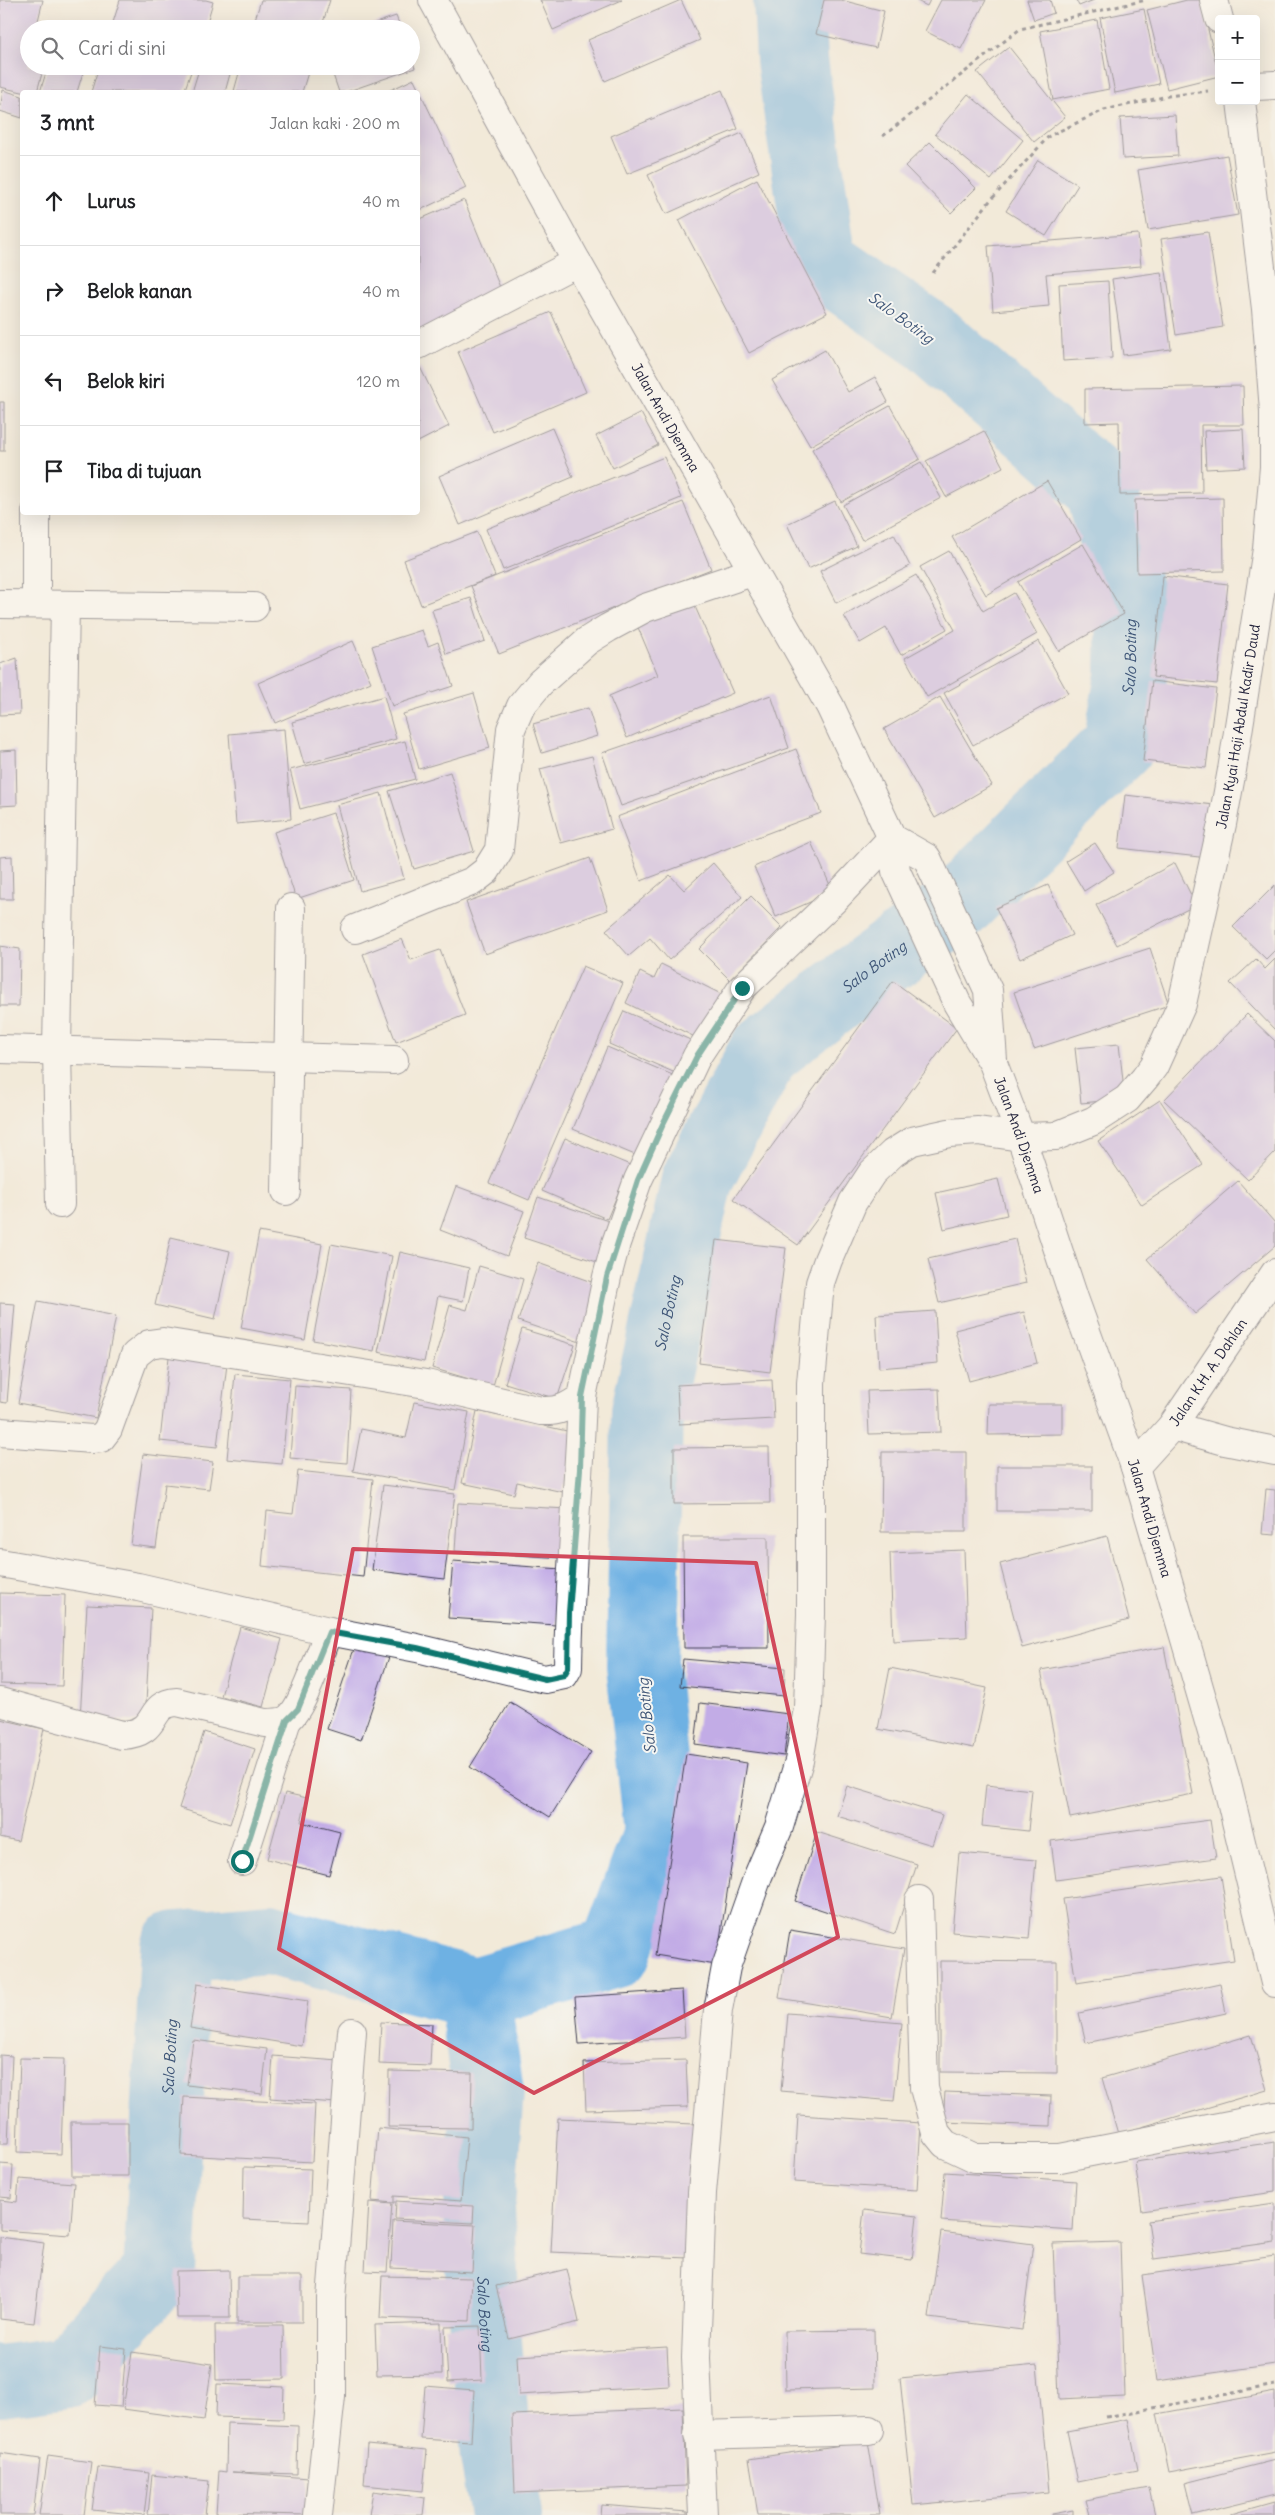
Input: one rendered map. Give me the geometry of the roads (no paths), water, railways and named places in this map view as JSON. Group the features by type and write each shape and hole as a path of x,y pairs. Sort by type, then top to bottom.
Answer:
{"main road":[{"name":"Jalan Andi Djemma","path":"432,0 752,572 830,706 892,838 896,871 957,1003 993,1064 1021,1138 1074,1298 1135,1467 1227,1784 1275,1983"},
{"path":"1214,0 1218,15"},
{"path":"1260,86 1275,85"},
{"name":"Jalan Kyai Haji Abdul Kadir Daud","path":"703,2515 696,2358 702,2193 718,2010 726,1967 758,1876 779,1827 799,1761 808,1708 811,1614 811,1383 820,1283 853,1202 872,1173 893,1153 912,1141 949,1133 978,1131 1021,1138 1056,1136 1093,1121 1127,1099 1154,1066 1182,1004 1222,824 1267,549 1274,467 1270,308 1242,105"},
{"path":"420,344 578,262"},
{"path":"36,515 36,604"},
{"path":"355,929 473,880 486,871 499,850 512,729 521,706 540,683 587,640 645,608 752,572"},
{"path":"0,604 254,607"},
{"path":"60,1204 57,1050 65,605"},
{"path":"0,1562 138,1587 329,1632 417,1648 545,1679 564,1675 568,1668 569,1613 580,1469 582,1397 607,1277 616,1243 638,1180 697,1056 742,988 834,900 892,838"},
{"name":"Jalan Andi Djemma","path":"892,838 927,858 988,990 993,1064"},
{"path":"286,1192 291,908"},
{"path":"0,1050 394,1060"},
{"name":"Jalan K.H. A. Dahlan","path":"1135,1467 1172,1426 1275,1273"},
{"path":"0,1432 92,1440 100,1438 108,1429 135,1355 148,1344 163,1342 426,1384 556,1412 568,1407 582,1397"},
{"path":"1172,1426 1225,1440 1275,1450"},
{"path":"242,1861 287,1720 298,1709 329,1632"},
{"path":"0,1702 122,1735 134,1734 146,1729 160,1706 166,1703 177,1702 265,1723 287,1720"},
{"path":"918,1900 924,2088 936,2134 945,2144 974,2158 1060,2158 1275,2116"},
{"path":"318,2515 331,2396 332,2299 352,2032"},
{"path":"698,2435 869,2430"}],"waterway":[{"name":"Salo Boting","path":"0,2381 67,2372 159,2272 176,1947 269,1939 474,1993 615,1952 660,1831 642,1666 647,1411 697,1180 764,1052 863,975 953,910 1119,745 1131,676 1131,603 1101,488 932,339 821,262 792,60 789,0"},
{"name":"Salo Boting","path":"474,1993 488,2092 479,2206 484,2317 496,2457 506,2515"}]}
